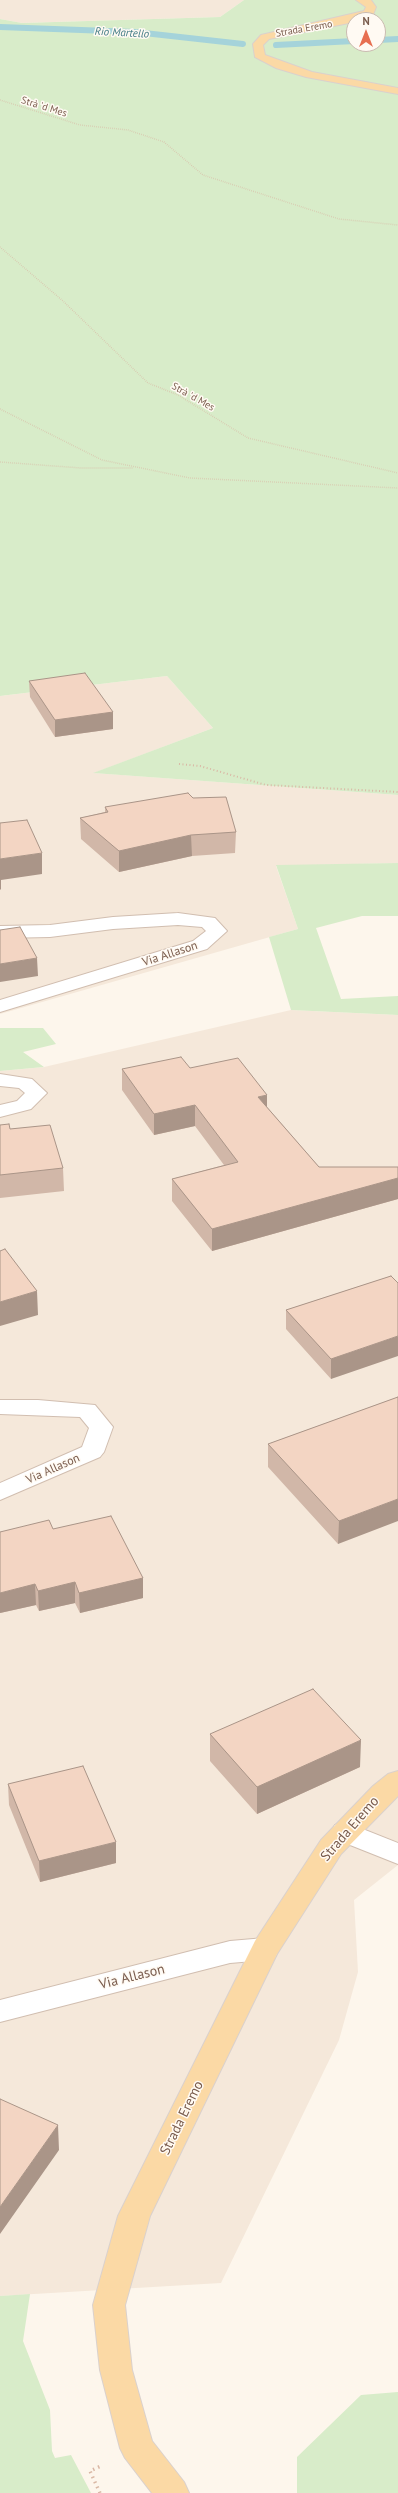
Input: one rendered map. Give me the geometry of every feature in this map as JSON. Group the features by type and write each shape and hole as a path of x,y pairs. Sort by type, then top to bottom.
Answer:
{"main road":[{"name":"Strada Eremo","path":"361,0 367,2 371,7 369,13 356,18 265,37 258,44 260,57 280,66 310,75 398,91"},
{"name":"Strada Eremo","path":"172,2493 137,2448 116,2370 109,2305 134,2216 265,1949 331,1847 382,1792 398,1781"}],"street":[{"name":"Via Allason","path":"0,932 50,931 113,923 178,919 208,922 216,931 200,945 0,1006"},
{"path":"0,1080 25,1083 37,1093 24,1106 0,1111"},
{"name":"Via Allason","path":"0,1407 38,1407 87,1410 102,1426 92,1452 0,1492"},
{"path":"346,1832 398,1854"},
{"name":"Via Allason","path":"0,2011 230,1952 265,1949"}],"path":[{"name":"Strà 'd Mes","path":"0,100 80,125 128,130 164,142 204,175 339,219 398,225"},
{"name":"Strà 'd Mes","path":"0,248 68,306 148,383 178,395 248,438 398,473"},
{"path":"0,409 102,460 190,478 398,488"},
{"path":"0,462 81,468 137,467"},
{"path":"178,764 200,766 236,778 266,785 398,792"}],"shaded area":[{"path":"0,0 244,0 220,17 22,23 0,19"},
{"path":"167,676 213,728 94,773 398,795 398,863 276,866 298,929 0,1014 0,696"},
{"path":"291,1010 398,1015 398,1865 354,1900 358,1972 339,2040 221,2283 0,2296 0,1071 44,1067"}],"green space":[{"path":"244,0 398,0 398,795 93,773 213,728 167,676 0,696 0,19 22,23 220,17"},
{"path":"398,863 398,916 362,916 316,928 341,999 398,996 398,1015 291,1010 269,937 298,929 276,865"},
{"path":"0,1028 43,1028 56,1044 23,1052 44,1067 0,1071"},
{"path":"30,2294 23,2341 50,2410 52,2451 55,2458 71,2455 91,2493 0,2493 0,2296"},
{"path":"398,2392 398,2493 297,2493 297,2457 361,2395"}],"building":[{"path":"85,673 113,712 55,720 29,681"},
{"path":"188,793 193,798 226,797 236,832 191,835 119,851 80,818 108,812 105,807"},
{"path":"27,820 42,853 0,859 0,823"},
{"path":"20,927 37,958 0,964 0,930"},
{"path":"181,1057 190,1068 238,1058 267,1095 258,1097 319,1167 398,1167 398,1178 212,1229 172,1179 238,1162 195,1105 154,1114 122,1069"},
{"path":"9,1124 10,1129 50,1125 63,1168 0,1175 0,1125"},
{"path":"5,1249 37,1291 0,1302 0,1251"},
{"path":"391,1276 398,1283 398,1336 331,1359 286,1310"},
{"path":"398,1397 398,1499 339,1521 268,1444"},
{"path":"111,1516 143,1578 79,1593 75,1582 38,1591 35,1584 0,1593 0,1532 49,1520 53,1529"},
{"path":"313,1689 361,1740 257,1787 210,1734"},
{"path":"83,1766 116,1842 39,1861 8,1784"},
{"path":"0,2099 58,2125 0,2207"}],"waterway":[{"name":"Rio Martello","path":"0,27 135,32 243,44"},
{"name":"Rio Martello","path":"386,40 398,39"},
{"name":"Rio Martello","path":"276,45 346,41"}]}
